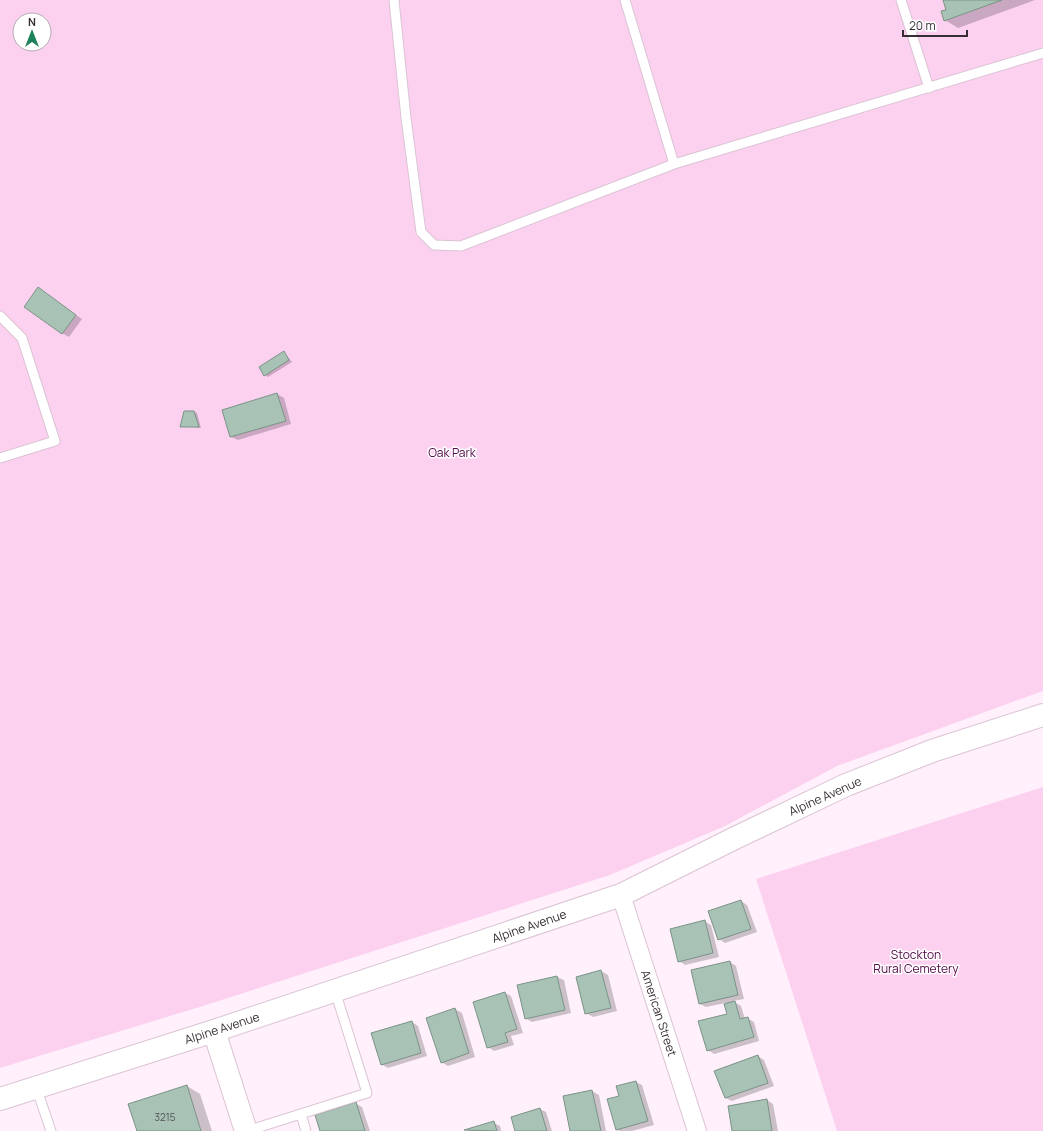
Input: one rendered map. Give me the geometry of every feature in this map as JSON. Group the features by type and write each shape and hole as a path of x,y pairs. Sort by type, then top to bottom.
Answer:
{"street":[{"name":"Alpine Avenue","path":"0,1099 214,1031 621,895 846,785 932,751 1043,715"},
{"name":"American Street","path":"621,895 697,1131"},
{"path":"214,1031 246,1131"}],"lane":[{"path":"394,0 406,118 421,232 434,245 461,246 674,164 1043,53"},
{"path":"625,0 674,164"},
{"path":"901,0 929,88"},
{"path":"0,316 22,338 55,441 0,458"},
{"path":"246,1131 367,1093 335,991"},
{"path":"36,1087 51,1131"},
{"path":"301,1114 306,1131"}],"green space":[{"name":"Oak Park","path":"0,0 1043,0 1043,691 837,766 725,826 610,875 206,1005 0,1068"},
{"name":"Stockton Rural Cemetery","path":"1043,787 1043,1131 837,1131 756,879"}],"building":[{"path":"943,0 1002,0 944,21 941,11 946,10"},
{"path":"38,287 76,315 62,334 24,307"},
{"path":"284,351 289,360 264,376 259,367"},
{"path":"277,393 286,421 230,437 222,410"},
{"path":"184,411 194,411 199,427 180,427"},
{"path":"741,900 751,929 718,940 708,911"},
{"path":"705,920 713,953 678,962 670,929"},
{"path":"730,961 738,995 699,1004 691,970"},
{"path":"601,970 611,1008 585,1014 576,977"},
{"path":"557,976 565,1010 525,1019 517,985"},
{"path":"505,992 517,1029 505,1033 508,1042 487,1048 473,1002"},
{"path":"735,1001 740,1019 748,1017 754,1037 707,1051 698,1021 727,1014 724,1004"},
{"path":"455,1008 469,1053 441,1063 426,1018"},
{"path":"412,1021 421,1053 381,1065 371,1033"},
{"path":"758,1055 768,1083 725,1098 714,1071"},
{"path":"636,1081 648,1121 616,1130 607,1099 619,1096 616,1086"},
{"path":"187,1085 201,1131 137,1131 128,1104"},
{"path":"592,1090 601,1131 570,1131 563,1096"},
{"path":"767,1099 772,1131 732,1131 728,1106"},
{"path":"356,1102 365,1131 320,1131 315,1115"},
{"path":"540,1108 547,1131 515,1131 511,1117"},
{"path":"494,1121 497,1131 464,1130"}]}
